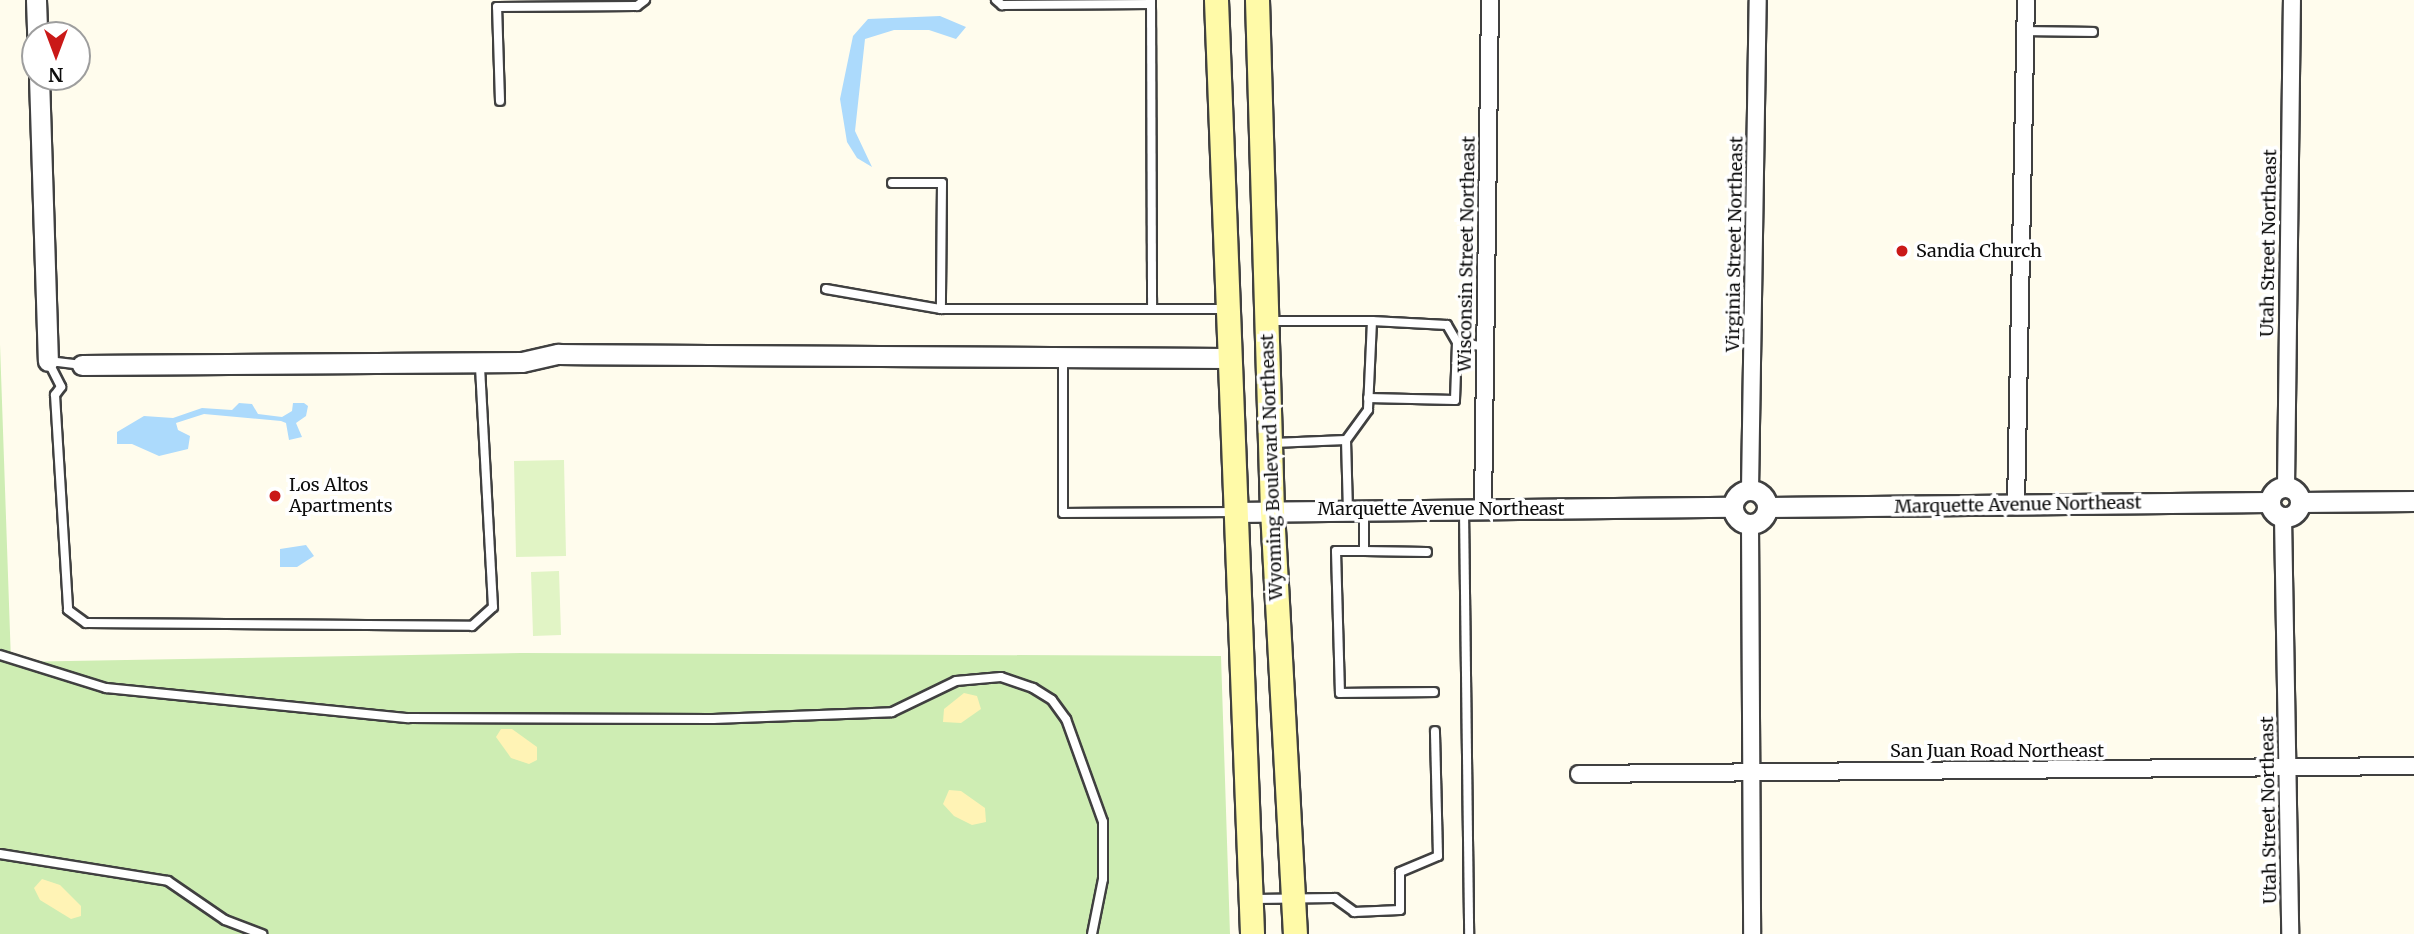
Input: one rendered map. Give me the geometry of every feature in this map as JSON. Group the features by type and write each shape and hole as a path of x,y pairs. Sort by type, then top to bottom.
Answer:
{"main road":[{"path":"1216,0 1226,358 1252,934"},
{"name":"Wyoming Boulevard Northeast","path":"1256,0 1272,510 1294,934"}],"street":[{"path":"36,0 37,21"},
{"name":"Wisconsin Street Northeast","path":"1473,509 1485,347 1490,0"},
{"name":"Virginia Street Northeast","path":"1750,490 1758,0"},
{"path":"2016,505 2026,0"},
{"name":"Utah Street Northeast","path":"2286,487 2292,0"},
{"path":"38,91 48,361"},
{"path":"82,365 522,362 558,354 1226,358"},
{"path":"2286,487 2294,490 2300,502 2293,515 2283,517 2275,514 2269,502 2276,490 2286,487"},
{"path":"1750,490 1760,493 1767,507 1764,517 1750,524 1736,517 1732,507 1740,493 1750,490"},
{"path":"2300,502 2414,501"},
{"name":"Marquette Avenue Northeast","path":"1767,507 2269,502"},
{"name":"Marquette Avenue Northeast","path":"1234,512 1732,507"},
{"name":"Utah Street Northeast","path":"2283,517 2290,934"},
{"path":"1750,524 1752,934"},
{"name":"San Juan Road Northeast","path":"1580,774 2414,766"}],"lane":[{"path":"500,101 497,7 637,6 645,0"},
{"path":"996,0 1002,5 1151,2 1152,309"},
{"path":"2025,31 2093,32"},
{"path":"892,183 942,183 941,309"},
{"path":"826,289 941,309 1225,309"},
{"path":"1266,321 1372,321 1447,325 1457,342 1455,400 1368,398"},
{"path":"1364,551 1346,440 1368,410 1372,321"},
{"path":"1457,342 1485,347"},
{"path":"1063,357 1063,513 1234,512"},
{"path":"48,361 61,387 55,395 68,610 86,624 472,626 493,607 480,362"},
{"path":"48,361 82,365"},
{"path":"1270,443 1346,440"},
{"path":"1469,934 1473,509"},
{"path":"1427,552 1336,551 1340,693 1434,692"},
{"path":"0,655 106,688 409,718 713,719 892,712 956,681 976,677 1010,679 1052,700 1066,719 1103,822 1102,879 1091,934"},
{"path":"1251,899 1335,898 1354,912 1400,911 1400,872 1438,856 1435,732"},
{"path":"0,854 168,881 225,920 262,934"}],"green space":[{"path":"0,344 11,662 521,653 1221,656 1230,934 0,934"},
{"path":"564,460 566,556 516,557 514,461"},
{"path":"559,571 561,635 533,636 531,572"}],"sand":[{"path":"964,693 977,696 981,709 961,723 943,722 944,709"},
{"path":"501,729 512,729 537,747 537,760 529,764 511,758 496,737"},
{"path":"949,790 961,791 985,808 986,822 972,825 954,816 943,804"},
{"path":"42,879 60,885 81,906 81,916 71,919 40,900 34,888"}],"water":[{"path":"940,16 966,27 956,39 929,30 894,30 865,39 855,131 872,167 857,158 847,142 840,99 853,36 868,19"},
{"path":"239,403 252,404 258,414 282,417 292,411 293,403 304,403 308,406 306,416 296,423 302,437 289,440 286,423 281,421 204,414 176,423 178,430 190,436 188,449 159,456 132,444 117,444 117,432 144,416 173,418 202,408 232,410"},
{"path":"306,545 314,556 297,567 280,567 280,549"}],"place":[{"name":"Sandia Church","path":"1902,251"},
{"name":"Los Altos Apartments","path":"275,496"}]}
